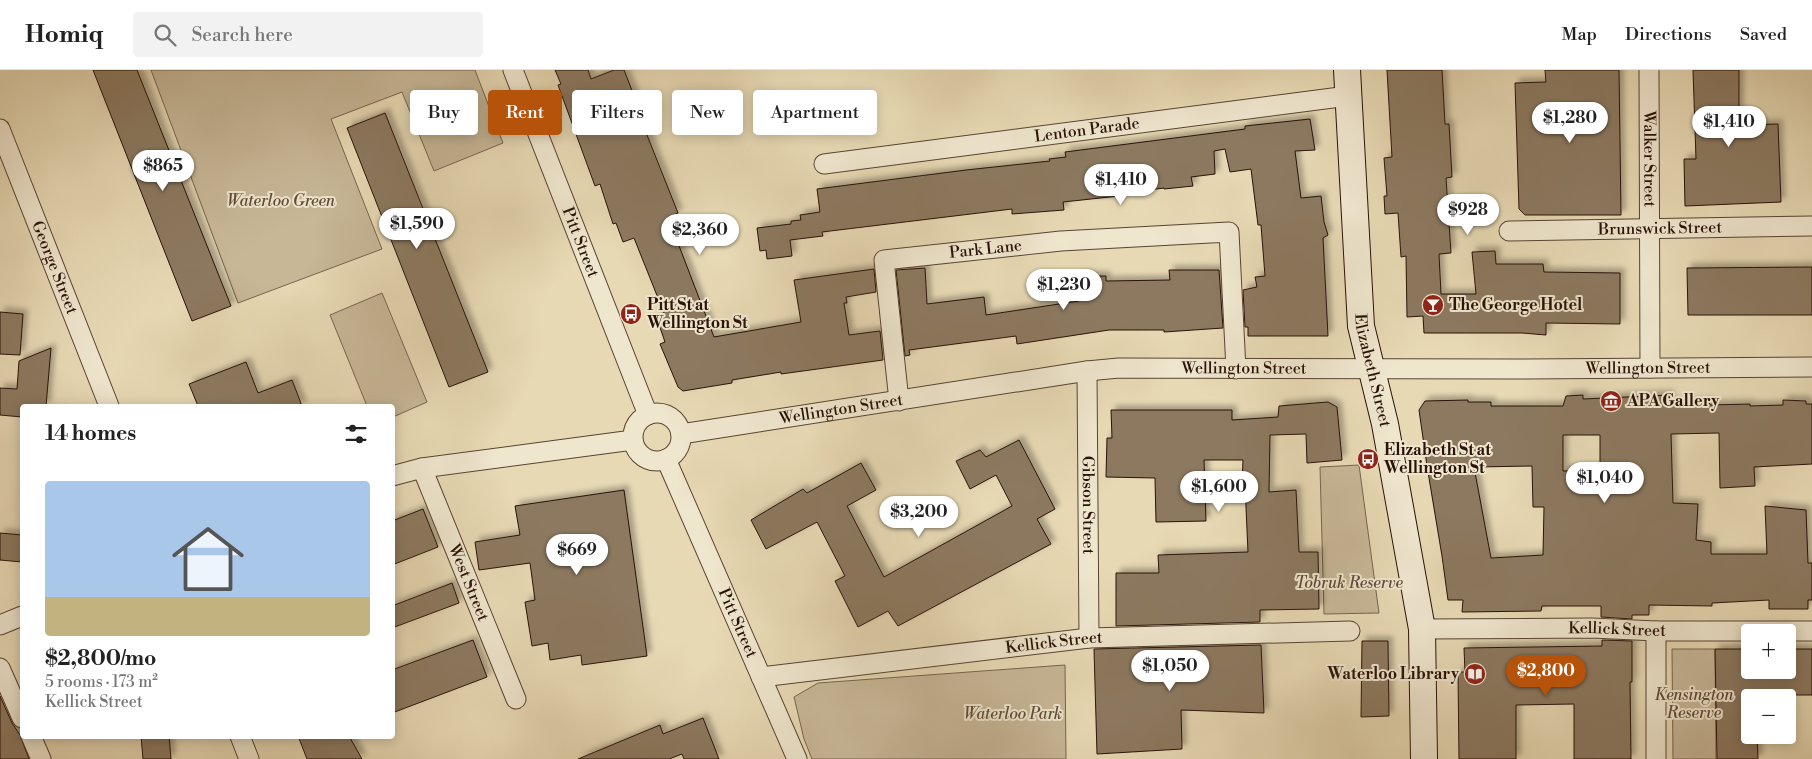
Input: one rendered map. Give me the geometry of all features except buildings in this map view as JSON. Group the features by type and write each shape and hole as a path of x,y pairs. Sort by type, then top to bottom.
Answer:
{"main road":[{"name":"Elizabeth Street","path":"1347,70 1361,326 1387,433 1422,630 1424,759"}],"street":[{"name":"Pitt Street","path":"513,70 648,415"},
{"name":"Walker Street","path":"1649,70 1650,368"},
{"name":"Lenton Parade","path":"824,164 1348,96"},
{"name":"George Street","path":"0,129 108,404"},
{"name":"Brunswick Street","path":"1509,231 1812,226"},
{"name":"Park Lane","path":"899,402 884,260 1061,241 1229,232 1236,369"},
{"name":"Wellington Street","path":"681,434 899,402 1087,371 1119,368 1812,367"},
{"name":"Gibson Street","path":"1087,371 1089,638"},
{"path":"655,413 669,416 675,421 681,434 678,450 666,459 651,460 644,458 639,453 633,440 633,432 636,425 648,415 655,413"},
{"path":"395,475 422,468 633,440"},
{"name":"Pitt Street","path":"666,459 797,759"},
{"name":"West Street","path":"422,468 516,699"},
{"path":"0,625 20,617"},
{"name":"Kellick Street","path":"1422,630 1592,628 1656,631 1812,631"},
{"name":"Kellick Street","path":"761,677 1089,638 1350,631"},
{"path":"1656,631 1656,759"},
{"path":"0,668 20,713"},
{"path":"32,739 41,759"},
{"path":"241,739 249,759"}],"green space":[{"name":"Waterloo Green","path":"151,70 475,70 488,104 488,135 500,135 503,143 434,171 419,135 478,135 478,90 410,90 410,112 402,92 331,119 382,249 238,303"},
{"path":"382,293 427,402 395,416 395,404 366,404 330,315"},
{"name":"Tobruk Reserve","path":"1359,465 1379,613 1324,614 1320,467"},
{"name":"Kensington Reserve","path":"1672,649 1715,649 1716,759 1673,759"},
{"name":"Waterloo Park","path":"1065,665 1066,759 812,759 804,739 794,697 818,683"}],"place":[{"name":"The George Hotel","path":"1433,305"},
{"name":"Pitt St at Wellington St","path":"631,314"},
{"name":"APA Gallery","path":"1611,401"},
{"name":"Elizabeth St at Wellington St","path":"1368,459"},
{"name":"Waterloo Library","path":"1475,674"}]}
